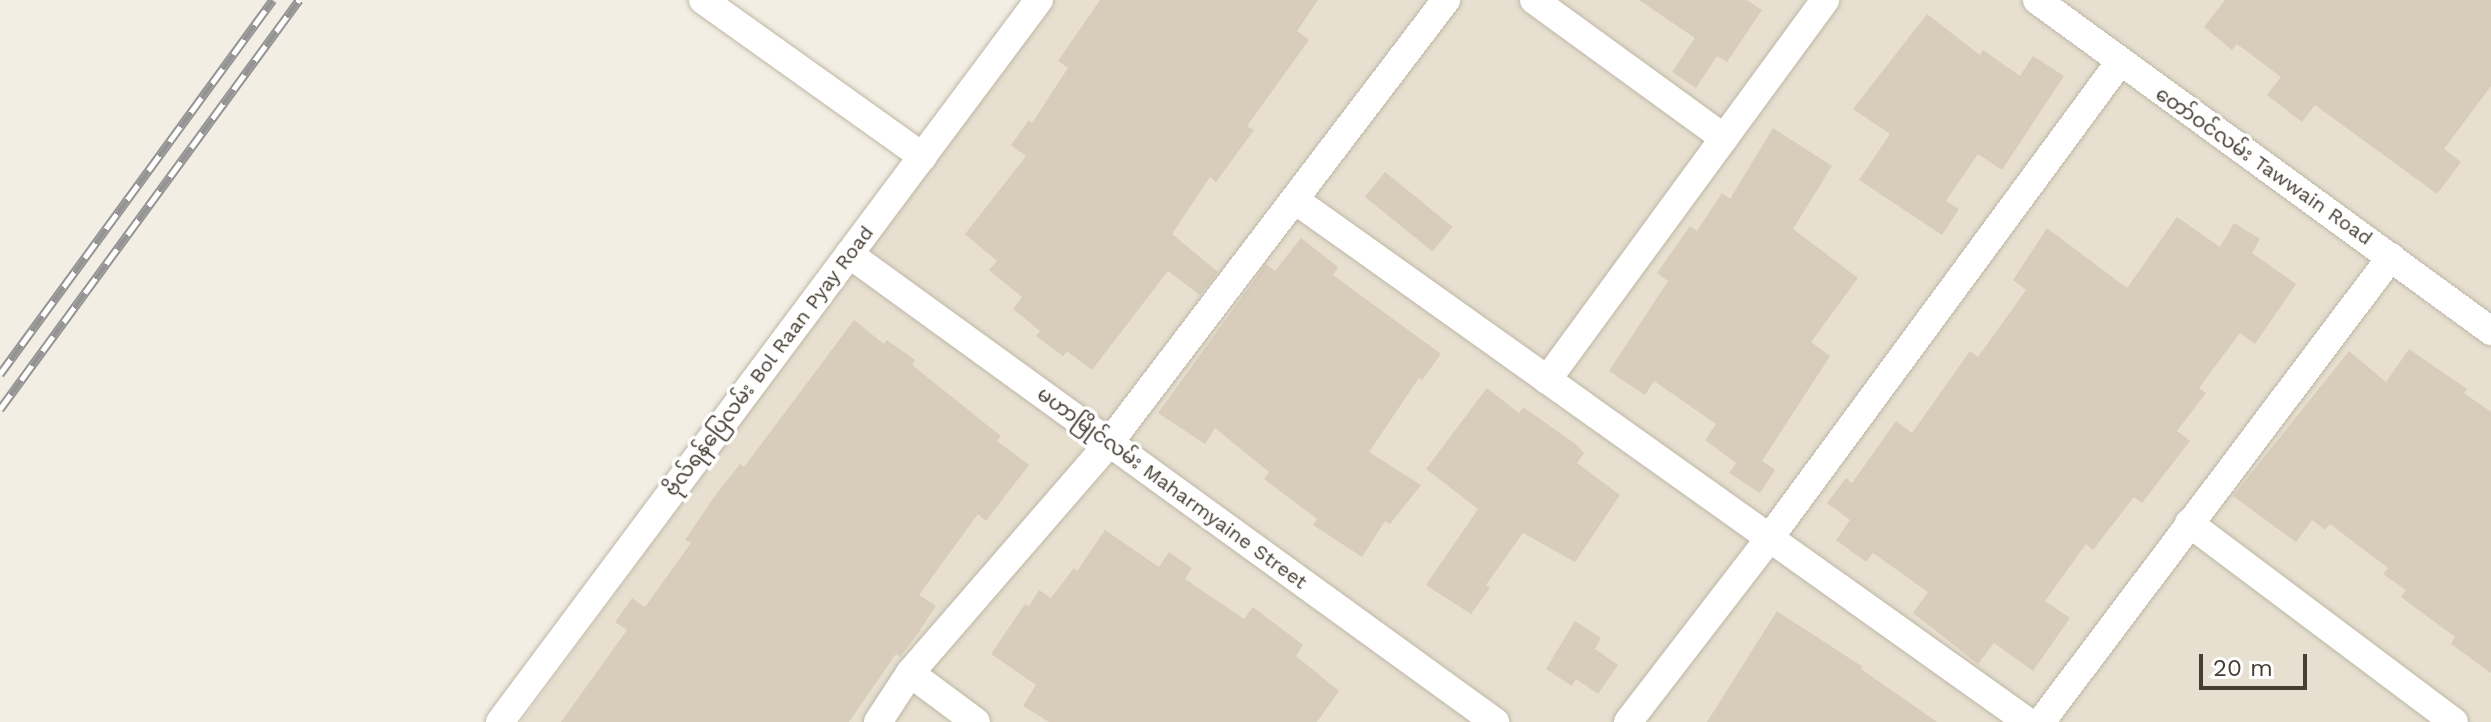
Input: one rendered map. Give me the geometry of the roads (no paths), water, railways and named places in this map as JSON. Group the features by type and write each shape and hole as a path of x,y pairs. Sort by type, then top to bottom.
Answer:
{"street":[{"path":"703,0 923,157"},
{"name":"ဗိုလ်ရန်ပြေလမ်း Bol Raan Pyay Road","path":"500,722 1039,0"},
{"path":"878,722 910,673 1109,443 1446,0"},
{"path":"1534,0 1724,138"},
{"path":"1547,380 1825,0"},
{"name":"တော်ဝင်လမ်း Tawwain Road","path":"2037,0 2119,63 2491,331"},
{"path":"1628,722 1768,540 2119,63"},
{"path":"1295,200 1768,540 2028,722"},
{"name":"မဟာမြိုင်လမ်း Maharmyaine Street","path":"849,254 1495,722"},
{"path":"2041,722 2391,257"},
{"path":"2189,523 2419,712 2454,722"},
{"path":"910,673 976,722"}],"railway":[{"path":"0,374 273,0"},
{"path":"0,409 299,0"}]}
